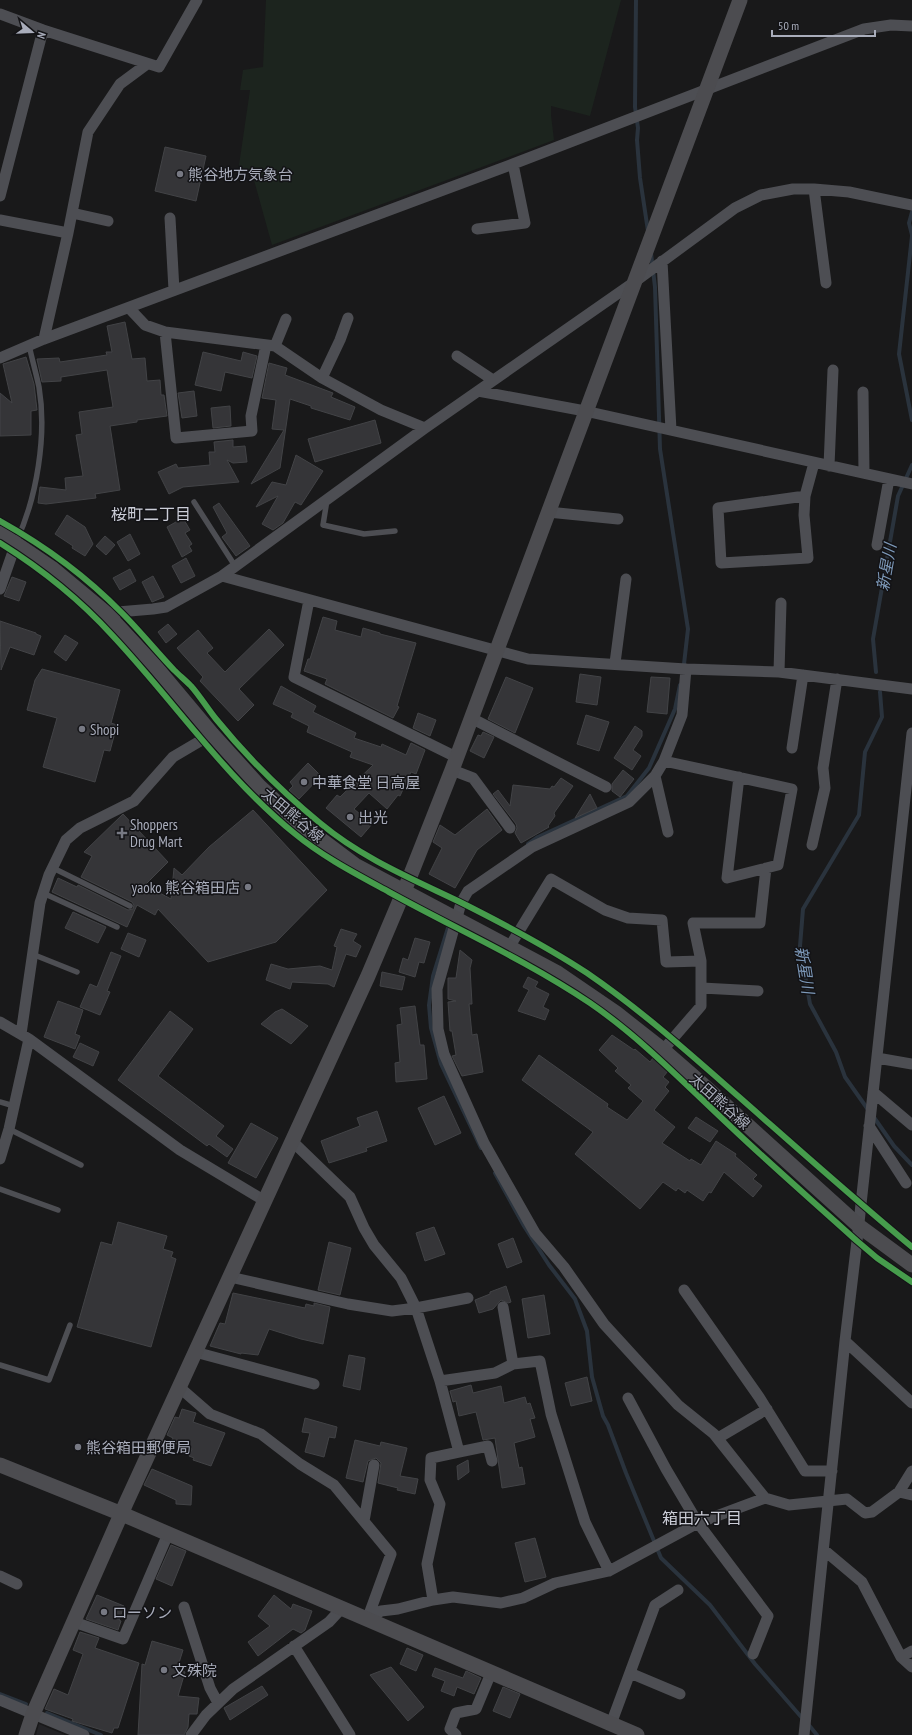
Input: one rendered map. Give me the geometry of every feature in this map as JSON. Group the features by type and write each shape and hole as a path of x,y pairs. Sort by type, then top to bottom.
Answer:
{"street":[{"path":"0,14 43,30 159,67 198,0"},
{"path":"26,1735 33,1714 122,1514 368,976 404,890 454,763 586,411 639,278 654,226 740,0"},
{"path":"1,360 44,339 513,164 864,29 891,25 912,26"},
{"path":"0,196 43,30"},
{"path":"44,339 68,232 88,132 120,84 147,64"},
{"path":"477,229 525,223 513,164"},
{"path":"106,613 129,612 166,607 222,576 425,428 639,278 735,208 761,195 793,189 849,192 908,205"},
{"path":"814,189 826,283"},
{"path":"72,213 108,221"},
{"path":"170,218 174,290"},
{"path":"0,220 68,232"},
{"path":"661,262 670,430"},
{"path":"129,308 145,325 165,332 270,346 322,378 381,410 425,428"},
{"path":"322,378 340,340 348,318"},
{"path":"165,332 176,438 252,431 251,416 270,346 286,319"},
{"path":"457,356 492,380"},
{"path":"829,466 833,370"},
{"path":"478,391 586,411 912,484"},
{"path":"863,392 864,473"},
{"path":"805,496 718,508 721,563 808,558 804,515 805,496 814,463"},
{"path":"877,545 892,479"},
{"path":"548,512 618,519"},
{"name":"太田熊谷線","path":"0,533 53,569 106,613 155,666 212,734 259,786 299,823 355,865 510,946 585,991 663,1050 859,1226 912,1266"},
{"path":"0,589 16,543"},
{"path":"222,576 528,659 686,669 779,672 912,689"},
{"path":"615,664 626,580"},
{"path":"309,600 294,677 454,763 473,778 510,828"},
{"path":"779,672 781,603"},
{"path":"686,669 682,715 664,761 655,776 629,802 532,847 468,891 452,915 437,989 438,1029 444,1054 484,1143 535,1233 564,1267 604,1324 678,1405 718,1438 766,1498 789,1505 847,1499 865,1513 899,1492 912,1471"},
{"path":"792,748 803,675"},
{"path":"812,845 825,788 823,768 837,679"},
{"path":"471,718 606,788"},
{"path":"805,1734 844,1341 859,1226 912,733"},
{"path":"0,1159 14,1106 25,1037 32,954 40,903 53,868 66,840 80,828 134,801 173,758 212,734"},
{"path":"664,761 739,777 792,789 778,865 727,878 739,777"},
{"path":"655,776 668,832"},
{"path":"663,1050 701,1006 701,961 693,922 760,923 766,868"},
{"path":"510,946 551,879 605,910 628,918 662,920 666,962 701,961"},
{"path":"702,988 758,991"},
{"path":"0,1022 25,1037 180,1150 265,1201"},
{"path":"877,1058 912,1064"},
{"path":"872,1097 912,1125"},
{"path":"869,1125 906,1183"},
{"path":"292,1140 350,1197 364,1228 374,1245 401,1278 416,1308 440,1381 459,1452"},
{"path":"230,1277 348,1304 392,1311 468,1298"},
{"path":"684,1290 767,1409 805,1471 832,1471"},
{"path":"503,1308 514,1364"},
{"path":"844,1341 912,1403"},
{"path":"195,1352 314,1384"},
{"path":"440,1381 495,1373 514,1364 540,1360 551,1414 585,1522 609,1571"},
{"path":"179,1387 210,1414 261,1434 300,1464 334,1485 391,1554 367,1620"},
{"path":"628,1398 666,1469 698,1523 768,1616 753,1654"},
{"path":"718,1438 767,1409"},
{"path":"433,1600 427,1564 440,1504 430,1480 431,1458 488,1446 492,1461"},
{"path":"0,1465 122,1514 634,1734"},
{"path":"364,1521 374,1465"},
{"path":"899,1492 912,1495"},
{"path":"367,1620 381,1611 398,1609 433,1600 453,1597 501,1603 523,1598 555,1583 609,1571 698,1523 766,1498"},
{"path":"74,1622 123,1639 168,1534"},
{"path":"824,1550 862,1582 901,1657 912,1667"},
{"path":"0,1576 17,1584"},
{"path":"611,1724 655,1605 678,1590"},
{"path":"184,1607 210,1688 218,1703"},
{"path":"191,1735 206,1715 233,1689 328,1622 341,1609"},
{"path":"294,1646 350,1735"},
{"path":"901,1657 912,1651"},
{"path":"456,1735 450,1729 456,1713 476,1709 491,1673"},
{"path":"630,1673 680,1694"},
{"path":"0,1700 84,1735"}],"lane":[{"path":"16,543 26,520 36,475 42,434 39,388 29,346"},
{"path":"327,500 323,525 364,534 395,531"},
{"path":"194,502 236,566"},
{"path":"53,868 130,906"},
{"path":"43,894 117,927"},
{"path":"32,954 77,972"},
{"path":"0,1102 14,1106"},
{"path":"9,1129 81,1164"},
{"path":"0,1189 58,1210"},
{"path":"0,1365 49,1380 70,1325"}],"shaded area":[{"path":"266,0 621,0 590,116 551,106 554,140 272,245 252,173 238,172 250,90 240,90 243,70 263,67"},
{"path":"39,1724 65,1735 36,1735"}],"building":[{"name":"熊谷地方気象台","path":"165,147 206,156 196,201 155,191"},
{"path":"125,322 132,359 145,358 147,381 160,380 161,395 164,395 167,416 137,420 137,422 110,426 120,490 95,494 96,498 46,504 38,503 40,487 66,490 65,478 83,476 76,435 82,434 79,412 113,407 107,370 61,377 61,381 42,382 37,359 59,358 60,362 107,355 106,352 112,352 107,326"},
{"path":"203,352 241,361 243,352 257,356 252,378 225,372 221,391 195,385"},
{"path":"26,357 34,384 37,410 31,411 31,435 0,436 0,393 12,403 3,364"},
{"path":"269,363 287,368 285,375 333,393 331,397 355,407 350,420 311,408 311,406 290,399 280,468 251,484 284,430 272,429 276,400 262,398"},
{"path":"194,391 197,416 182,418 178,393"},
{"path":"230,406 231,426 213,428 211,408"},
{"path":"375,420 381,443 315,462 308,439"},
{"path":"233,440 233,447 245,446 247,462 233,463 227,460 239,482 183,487 169,494 158,472 176,464 178,468 210,465 209,452 215,452 214,442"},
{"path":"296,455 323,471 301,505 295,502 283,523 273,530 262,524 278,496 256,507 272,482 286,485"},
{"path":"219,503 250,546 236,556 222,537 227,533 213,507"},
{"path":"67,515 85,527 93,544 85,556 72,548 73,546 55,534"},
{"path":"183,518 190,530 185,533 192,544 189,546 192,551 182,557 167,527"},
{"path":"130,534 140,554 128,561 117,542"},
{"path":"105,536 115,545 106,555 96,546"},
{"path":"186,558 195,576 181,583 172,566"},
{"path":"130,569 136,581 120,590 113,578"},
{"path":"153,576 164,597 152,602 142,582"},
{"path":"12,577 26,582 19,601 4,596"},
{"path":"323,617 337,621 335,630 361,637 363,628 416,643 397,706 399,707 393,718 325,684 327,679 304,671 308,659 310,659"},
{"path":"0,621 41,636 34,655 10,647 1,670"},
{"path":"168,624 177,634 166,643 158,632"},
{"path":"269,629 284,645 239,689 254,705 238,721 200,681 203,677 177,648 198,630 213,648 207,653 225,672"},
{"path":"65,635 78,643 66,661 54,652"},
{"path":"42,669 120,690 111,723 117,725 110,751 104,750 95,782 43,767 57,718 27,710 35,680"},
{"path":"580,674 601,677 597,705 576,702"},
{"path":"506,677 533,688 515,733 488,719"},
{"path":"651,677 670,678 667,714 647,712"},
{"path":"281,686 316,706 313,712 356,733 354,738 381,747 382,744 406,755 411,743 425,750 416,774 411,772 400,796 398,795 387,809 369,793 354,809 372,824 361,837 326,808 337,795 340,797 373,765 350,757 352,752 307,732 309,726 291,717 293,713 273,704"},
{"path":"418,713 436,720 430,736 413,728"},
{"path":"586,715 609,722 599,751 577,744"},
{"path":"635,726 642,731 642,736 633,750 641,756 632,770 614,758"},
{"path":"483,732 494,737 484,758 470,751 478,735 481,736"},
{"path":"308,763 321,776 299,799 289,790 293,786 290,782"},
{"path":"623,770 634,779 620,797 612,791 612,784"},
{"path":"561,778 573,786 554,813 555,816 548,826 549,827 521,843 515,833 517,828 516,824 493,794 498,790 510,806 513,785 550,789 552,786 554,787"},
{"path":"590,794 597,808 575,818"},
{"path":"487,809 502,830 477,850 455,888 429,874 442,848 433,842 440,825 455,835"},
{"name":"yaoko 熊谷箱田店","path":"253,810 327,890 276,942 208,962 158,909 155,915 137,905 127,927 52,892 58,878 77,887 78,885 128,910 133,909 134,905 132,902 81,877 92,856 84,852 123,814 168,862 145,885 171,899 174,868 182,875 209,847"},
{"path":"73,912 106,927 98,943 65,928"},
{"path":"341,929 357,934 353,941 361,946 356,957 346,954 334,987 328,984 292,982 290,989 266,980 271,964 288,969 320,966 332,970 337,947 334,946"},
{"path":"128,933 146,940 139,957 121,949"},
{"path":"415,938 430,942 424,963 419,962 415,977 399,972 403,958 408,960"},
{"path":"460,950 472,960 470,968 472,1004 469,1004 472,1035 477,1034 483,1072 462,1076 452,1056 456,1055 452,1031 450,1031 448,1002 456,1001 448,999 448,978 456,978"},
{"path":"111,952 121,956 107,991 110,992 100,1015 80,1007 90,984 97,987"},
{"path":"382,972 405,977 402,990 380,986"},
{"path":"528,977 538,982 535,987 549,994 543,1007 549,1010 545,1020 518,1011 529,990 523,987"},
{"path":"58,1001 83,1010 75,1034 80,1036 75,1049 44,1037"},
{"path":"415,1006 420,1045 424,1045 427,1079 396,1082 395,1063 400,1062 397,1025 402,1024 400,1008"},
{"path":"282,1009 308,1026 291,1044 261,1024 275,1012"},
{"path":"170,1011 193,1029 158,1076 224,1126 216,1136 233,1149 227,1157 209,1144 207,1146 118,1080"},
{"path":"612,1035 634,1050 635,1049 650,1062 653,1058 668,1071 663,1077 669,1082 665,1087 669,1091 654,1110 675,1127 662,1143 690,1161 691,1159 701,1165 716,1141 736,1154 735,1156 757,1175 753,1179 762,1186 753,1197 724,1172 711,1193 709,1192 703,1201 687,1190 685,1193 678,1188 676,1191 663,1182 640,1209 575,1154 593,1132 522,1080 539,1055 608,1104 607,1107 627,1120 643,1101 628,1088 631,1085 615,1071 618,1068 599,1050"},
{"path":"80,1043 99,1052 93,1066 73,1057"},
{"path":"444,1096 461,1133 435,1145 418,1108"},
{"path":"377,1111 387,1141 366,1148 367,1151 329,1163 321,1141 360,1126 357,1118"},
{"path":"696,1117 718,1131 710,1142 688,1128"},
{"path":"251,1123 278,1138 256,1178 228,1163"},
{"path":"118,1222 167,1236 163,1249 173,1252 171,1257 176,1259 151,1347 77,1327 101,1242 112,1245"},
{"path":"434,1227 445,1254 425,1261 416,1233"},
{"path":"513,1238 522,1262 507,1268 498,1244"},
{"path":"329,1242 351,1248 340,1295 318,1290"},
{"path":"506,1286 511,1302 508,1303 501,1300 493,1309 479,1313 475,1300"},
{"path":"233,1293 305,1308 306,1304 314,1306 314,1303 330,1307 323,1344 269,1329 258,1355 241,1354 210,1346 220,1323 225,1324"},
{"path":"544,1295 550,1334 528,1338 522,1299"},
{"path":"349,1355 365,1358 360,1390 343,1386"},
{"path":"587,1377 592,1401 571,1406 565,1383"},
{"path":"471,1385 473,1393 501,1386 504,1403 525,1397 527,1404 530,1403 535,1418 530,1419 535,1437 514,1443 519,1468 522,1467 525,1484 502,1488 495,1438 483,1440 476,1412 459,1416 456,1401 453,1402 450,1391"},
{"path":"182,1409 196,1413 193,1422 225,1433 211,1466 193,1460 194,1458 189,1456 192,1449 171,1442 173,1438 167,1435 175,1417 179,1418"},
{"path":"305,1418 337,1427 335,1438 329,1437 324,1457 305,1452 310,1433 302,1432"},
{"path":"355,1440 380,1446 381,1442 407,1448 400,1476 418,1479 415,1494 397,1490 398,1488 378,1483 381,1463 376,1458 368,1461 363,1482 346,1478"},
{"path":"468,1460 469,1472 458,1480 457,1466"},
{"path":"152,1469 192,1486 191,1505 176,1504 176,1500 144,1485"},
{"path":"535,1538 546,1577 525,1582 515,1543"},
{"path":"171,1545 186,1551 172,1586 156,1579"},
{"name":"ローソン","path":"97,1595 124,1606 119,1620 121,1621 118,1630 86,1619"},
{"path":"274,1595 291,1609 293,1604 312,1611 305,1630 301,1633 293,1629 258,1656 248,1642 270,1626 258,1616"},
{"path":"80,1632 99,1638 95,1648 139,1663 118,1728 114,1728 112,1733 72,1721 73,1719 45,1709 54,1689 68,1695 83,1654 73,1650"},
{"path":"152,1641 183,1650 177,1669 185,1672 178,1696 199,1698 197,1714 189,1714 188,1727 184,1735 138,1735 142,1664 145,1665"},
{"path":"407,1648 423,1655 416,1671 400,1664"},
{"path":"391,1667 424,1707 408,1721 370,1675"},
{"path":"435,1668 463,1678 466,1671 481,1678 474,1694 457,1687 454,1696 441,1691 445,1681 432,1676"},
{"path":"262,1686 268,1695 230,1720 224,1708"},
{"path":"503,1687 520,1694 510,1718 493,1711"}],"waterway":[{"path":"636,0 635,107 638,128 637,140 640,178 648,231"},
{"name":"新星川","path":"912,212 909,223 912,235"},
{"name":"新星川","path":"912,236 899,354 912,420"},
{"path":"651,253 655,287 660,449 688,629 684,664"},
{"name":"新星川","path":"876,672 873,639 898,496 912,465"},
{"path":"528,844 538,837 627,796 649,768 675,709 680,685"},
{"name":"新星川","path":"869,1111 845,1077 836,1052 810,1004 800,946 803,909 859,815 865,752 882,717 880,692"},
{"path":"451,918 433,976 429,1005 431,1028 441,1064 481,1148"},
{"name":"新星川","path":"873,1116 894,1146 912,1165"},
{"path":"495,1173 524,1226 549,1265 575,1299 587,1331 592,1377 603,1416 608,1425 661,1558 710,1605 755,1664 803,1719"},
{"path":"0,1694 26,1704"},
{"path":"47,1713 101,1735"},
{"path":"808,1724 817,1735"}],"cycle path":[{"path":"0,521 49,551 108,599 174,670 191,686 216,719 253,760 292,799 320,823 369,857 524,935 556,953 607,987 683,1048 912,1247"},
{"path":"0,543 30,563 100,622 135,660 222,763 269,811 305,842 364,879 491,945 566,987 590,1003 627,1031 662,1061 761,1155 857,1241 877,1258 912,1282"}],"place":[{"name":"熊谷地方気象台","path":"180,174"},
{"name":"Shopi","path":"82,729"},
{"name":"中華食堂 日高屋","path":"304,782"},
{"name":"出光","path":"350,817"},
{"name":"Shoppers Drug Mart","path":"122,833"},
{"name":"yaoko 熊谷箱田店","path":"248,887"},
{"name":"熊谷箱田郵便局","path":"78,1447"},
{"name":"ローソン","path":"104,1612"},
{"name":"文殊院","path":"164,1670"}],"district":[{"name":"桜町二丁目","path":"151,514"},
{"name":"箱田六丁目","path":"702,1518"}]}
